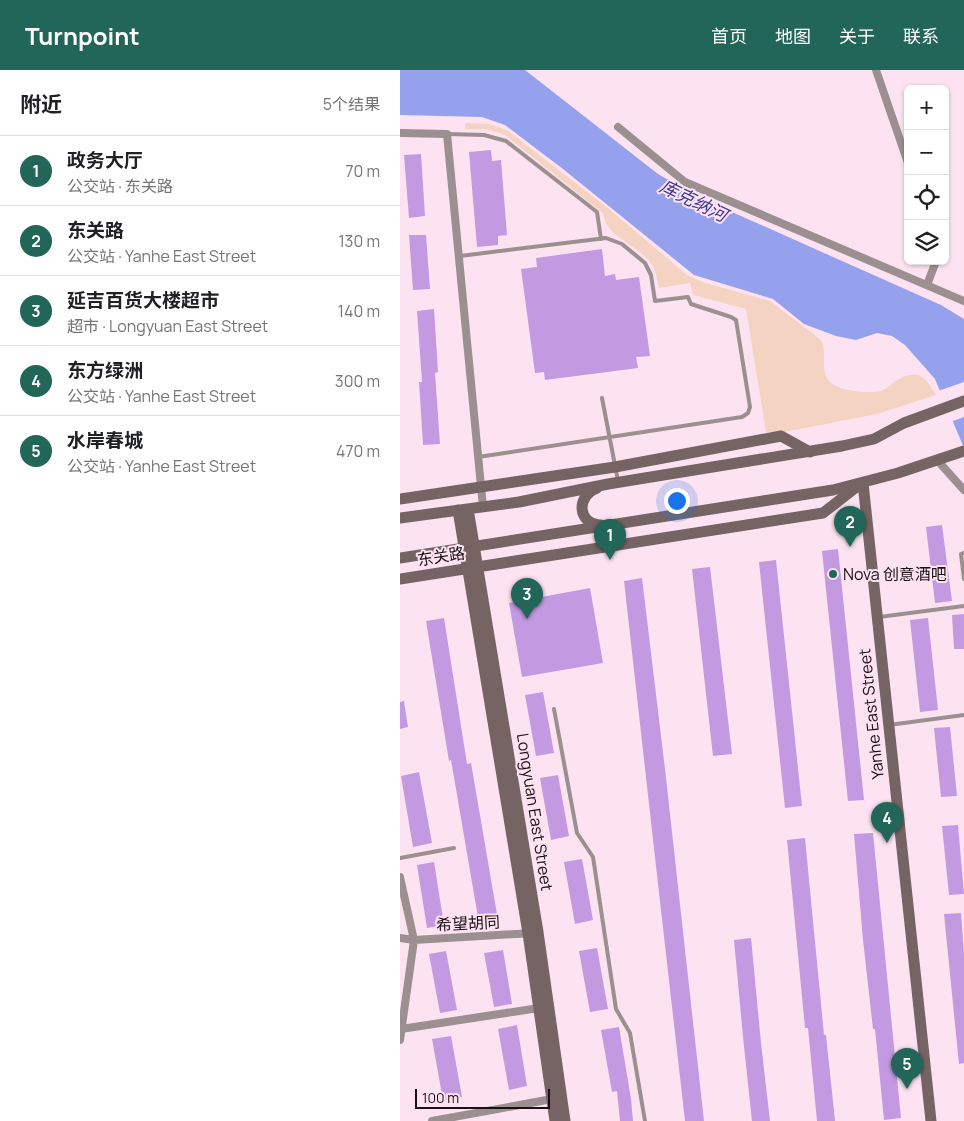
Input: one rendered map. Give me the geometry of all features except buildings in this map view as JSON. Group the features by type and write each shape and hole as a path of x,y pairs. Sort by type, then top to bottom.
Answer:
{"main road":[{"path":"400,518 482,507 613,483 810,452 874,439 904,423 964,401"},
{"path":"400,499 616,467 781,436 810,452"},
{"name":"东关路","path":"400,558 833,490 863,483 964,451"},
{"path":"608,526 598,526 587,521 581,505 582,499 590,490 613,483"},
{"name":"东关路","path":"400,579 823,513 863,483"},
{"name":"Yanhe East Street","path":"863,483 931,1121"},
{"name":"Longyuan East Street","path":"463,509 566,1121"},
{"name":"Longyuan East Street","path":"533,933 539,1008 556,1121"}],"street":[{"path":"876,70 904,151"},
{"path":"618,127 685,182 964,300"},
{"path":"400,132 447,134 482,507"},
{"path":"927,285 934,265"},
{"path":"940,459 964,490"},
{"path":"400,877 414,940 400,1040"},
{"name":"希望胡同","path":"400,938 414,940 533,933"},
{"path":"401,1028 539,1008"},
{"path":"432,1121 552,1099"}],"lane":[{"path":"447,134 484,135 506,141 597,212 601,239"},
{"path":"459,257 601,239 612,239 622,244 645,263 652,275 655,301 688,297 691,304 734,318 750,407 748,413 742,417 478,457"},
{"path":"602,398 616,467 613,483"},
{"path":"964,553 961,554 964,579"},
{"path":"877,617 964,606"},
{"path":"554,709 577,833 593,857 616,1009 630,1032 645,1121"},
{"path":"889,725 964,715"},
{"path":"400,858 454,848"}],"shaded area":[{"path":"465,123 489,124 507,130 609,209 687,275 705,283 770,301 821,340 824,350 826,376 833,384 854,391 876,392 884,390 908,375 914,374 923,378 936,395 877,414 779,433 766,432 746,309 693,295 690,283 659,288 655,271 650,262 644,255 610,229 603,213 505,135 487,129 465,129"}],"water":[{"name":"库克纳河","path":"400,70 525,70 658,174 696,196 941,305 964,319 964,448 935,379 905,345 892,336 877,333 856,340 836,336 804,324 773,299 694,275 563,169 505,125 482,117 400,115"}],"pier":[{"path":"964,382 964,417 950,422 938,391"}],"place":[{"name":"东关路","path":"850,547"},
{"name":"政务大厅","path":"610,560"},
{"name":"Nova 创意酒吧","path":"833,574"},
{"name":"延吉百货大楼超市","path":"527,619"},
{"name":"东方绿洲","path":"887,843"},
{"name":"水岸春城","path":"907,1089"}]}
